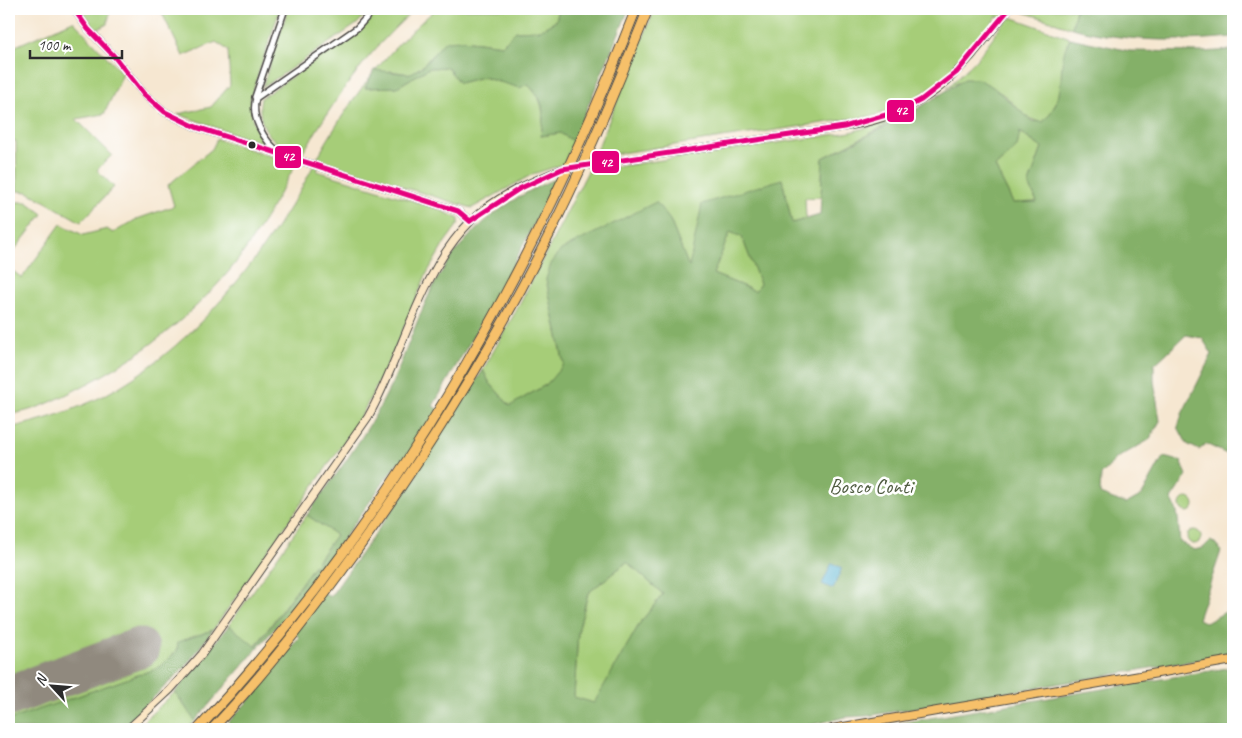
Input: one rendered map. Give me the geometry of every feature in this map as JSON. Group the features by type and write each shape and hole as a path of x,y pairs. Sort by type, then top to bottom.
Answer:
{"highway":[{"path":"198,729 287,626 317,587 403,466 438,410 504,299 536,235 593,114 636,9"},
{"path":"212,729 240,700 326,594 412,472 448,415 514,303 547,240 612,100 648,9"}],"main road":[{"path":"590,165 834,128 881,119 912,106 951,80 1009,9"},
{"path":"128,729 170,690 202,654 368,417 380,396 434,272 470,221 519,189 562,169"},
{"path":"832,729 1233,660"}],"street":[{"path":"74,9 88,29 113,55 144,94 165,112 196,127 458,211 470,221"},
{"path":"279,153 263,133 257,118 255,103 257,89 285,9"},
{"path":"255,103 261,94 356,28 374,9"}],"green space":[{"path":"81,9 111,9 107,24 96,30"},
{"path":"156,9 280,9 250,99 253,121 265,145 178,114 211,107 230,85 228,50 216,42 183,56 162,13"},
{"path":"288,9 370,9 357,24 262,88"},
{"path":"377,9 415,9 381,43 352,78 326,115 301,156 283,147 275,141 264,127 260,109 261,98 365,26"},
{"path":"436,9 559,9 556,21 540,30 516,31 503,45 462,40 432,55 423,66 410,74 390,71 373,76 365,88 397,87 429,68 447,67 459,83 483,77 498,82 527,84 537,96 542,108 541,136 560,133 573,141 564,164 533,174 472,208 321,162 317,171 436,208 459,219 459,223 445,242 426,275 393,353 358,422 213,630 178,642 178,651 158,668 9,720 9,428 82,406 105,395 134,378 186,336 233,287 254,260 296,197 341,118 365,84 405,37"},
{"path":"559,9 629,9 573,141 560,133 541,136 543,114 541,101 527,84 520,88 483,77 459,83 447,67 429,68 397,87 365,88 374,70 410,74 423,66 445,41 462,40 502,45 516,31 540,30 556,21"},
{"path":"655,9 988,9 1070,38 1065,49 1057,100 1052,111 1043,122 1026,116 1005,96 991,88 965,79 947,88 976,60 1005,21 997,16 971,50 946,76 917,97 877,115 594,157"},
{"path":"1014,9 1076,9 1072,28"},
{"path":"1076,9 1233,9 1233,37 1152,40 1092,33 1072,28"},
{"path":"73,21 123,74 104,114 76,119 112,155 97,170 114,187 81,222 28,192 17,191 16,141 9,140 9,49"},
{"name":"Bosco Conti","path":"1070,38 1130,51 1202,52 1233,50 1233,457 1206,444 1199,450 1187,444 1178,427 1182,414 1212,354 1202,338 1186,335 1154,365 1154,381 1160,421 1149,440 1117,458 1101,475 1100,494 1126,504 1142,495 1163,457 1181,461 1187,475 1171,499 1177,514 1180,542 1194,550 1203,548 1210,541 1217,544 1221,551 1198,619 1206,623 1227,611 1233,614 1233,654 867,716 846,717 792,729 222,729 252,697 299,637 281,621 195,721 175,692 229,625 256,647 336,535 307,515 348,458 376,414 400,366 428,296 446,265 469,237 495,213 525,194 557,178 506,279 433,406 452,418 483,370 489,382 510,406 547,384 564,364 546,279 551,264 561,250 656,202 670,220 689,267 702,204 782,179 792,223 820,215 823,158 901,119 965,79 978,79 993,87 1032,121 1043,122 1052,111 1057,100 1065,49","holes":["1020,132 1042,148 1029,184 1037,202 1013,203 995,167 1017,147","730,232 742,237 760,284 755,291 713,274","398,462 417,475 330,597 312,583","627,562 663,594 640,623 594,703 574,697 578,632 588,593"]},
{"path":"917,109 823,158 821,197 805,198 806,219 792,223 782,179 689,268 670,220 546,279 564,365 547,384 510,406 489,382 483,370 521,302 588,171 851,132 899,118"},
{"path":"1019,132 1042,148 1029,184 1037,202 1013,203 995,167 1017,147"},
{"path":"217,139 296,164 265,218 230,270 197,305 141,351 100,377 54,400 27,411 9,414 9,268 22,278 61,224 83,235 107,229 113,233 137,219 174,206 168,185 212,149"},
{"path":"15,202 27,202 43,214 9,257 9,210"},
{"path":"730,232 742,237 760,284 755,291 713,274"},
{"path":"1187,498 1192,500 1194,505 1192,510 1187,512 1182,510 1180,505 1182,500"},
{"path":"307,515 336,535 255,647 229,625"},
{"path":"1194,530 1199,532 1201,537 1199,542 1194,544 1189,542 1187,537 1189,532"},
{"path":"627,562 663,594 640,623 594,704 574,697 578,632 588,593"},
{"path":"213,630 185,667 121,729 9,729 9,720 158,668 177,651 178,642"},
{"path":"1233,667 1233,729 865,729"},
{"path":"175,692 195,721 187,729 135,729"}],"water":[{"path":"832,563 842,568 833,589 822,584"}],"runway":[{"path":"9,696 139,648"}],"transit line":[{"name":"42","path":"74,9 88,29 113,55 144,94 165,112 196,127 458,211 470,221"},
{"name":"42","path":"470,221 519,189 562,169 844,127 900,111 921,100 957,72 1009,9"}]}
